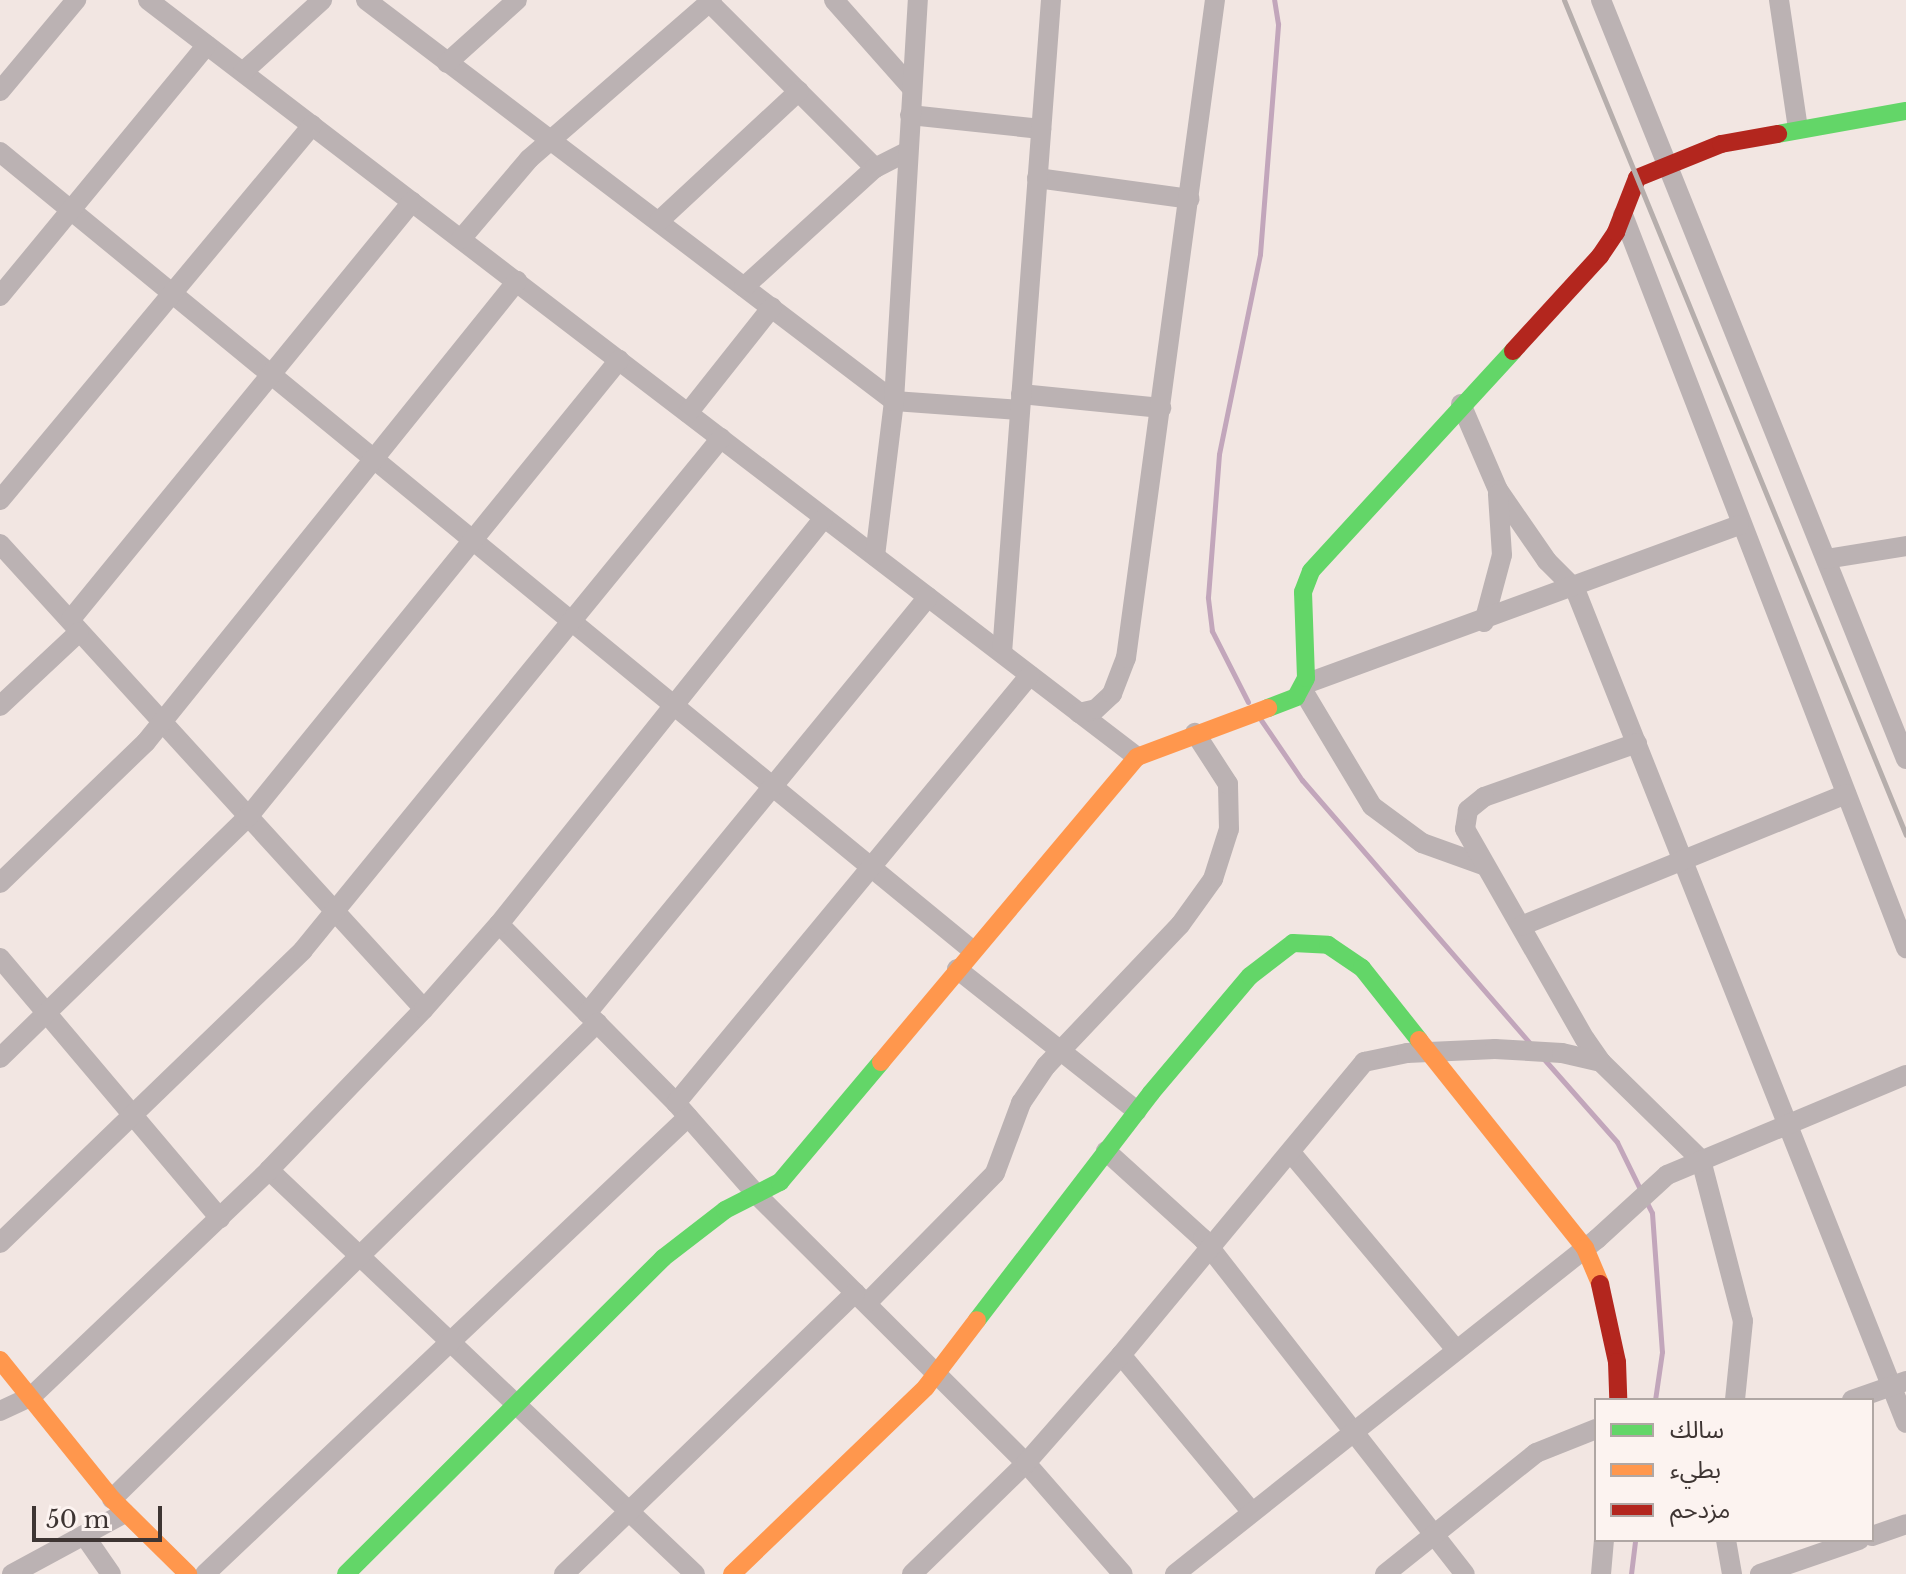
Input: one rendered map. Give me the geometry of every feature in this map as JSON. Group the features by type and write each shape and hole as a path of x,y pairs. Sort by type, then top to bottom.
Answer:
{"street":[{"path":"0,91 76,0"},
{"path":"148,0 1137,757"},
{"path":"243,72 322,0"},
{"path":"366,0 894,401 1161,408"},
{"path":"447,63 517,0"},
{"path":"834,0 911,87"},
{"path":"875,556 894,401 906,152 918,0"},
{"path":"1002,653 1051,0"},
{"path":"1079,713 1096,709 1112,694 1126,658 1215,0"},
{"path":"1601,0 1826,559 1896,708 1906,759"},
{"path":"1779,0 1798,129"},
{"path":"461,239 522,166 710,1 875,168"},
{"path":"0,296 207,45"},
{"path":"659,221 799,91"},
{"path":"1483,865 1422,843 1372,806 1304,686 1303,592 1311,571 1600,256 1616,232 1637,178 1666,162 1721,144 1906,111"},
{"path":"910,115 1041,129"},
{"path":"0,500 312,125"},
{"path":"0,152 373,454 972,950"},
{"path":"744,287 875,168 906,152"},
{"path":"1037,178 1190,199"},
{"path":"0,706 75,625 271,373 412,202"},
{"path":"1622,211 1739,525 1906,948"},
{"path":"0,883 161,721 373,454 517,281"},
{"path":"688,413 772,307"},
{"path":"0,1058 248,817 619,360"},
{"path":"1461,404 1498,490 1553,569 1575,589 1786,1123 1899,1384 1906,1423"},
{"path":"0,1243 132,1118 336,913 721,438"},
{"path":"1484,622 1502,555 1498,490"},
{"path":"0,1411 32,1396 220,1218 424,1009 499,924 672,703 823,519"},
{"path":"346,1574 663,1258 707,1223 757,1195 788,1172 1137,757 1195,733 1278,706 1304,686 1575,589 1739,525"},
{"path":"0,544 424,1009"},
{"path":"1826,559 1906,546"},
{"path":"12,1574 84,1535 119,1506 592,1018 772,786 928,597"},
{"path":"205,1574 450,1345 682,1110 1030,675"},
{"path":"564,1574 995,1173 1021,1103 1060,1049 1180,925 1213,879 1229,829 1228,784 1195,733"},
{"path":"1637,743 1475,803 1465,829 1483,865 1601,1062 1701,1160 1743,1321 1735,1398"},
{"path":"1521,926 1846,794"},
{"path":"499,924 682,1110 757,1195 1026,1463 1123,1574"},
{"path":"732,1574 873,1442 937,1372 1137,1111 1250,976 1277,950 1293,943 1314,941 1346,955 1379,987 1585,1248 1600,1283 1617,1362 1618,1398"},
{"path":"0,958 132,1118 220,1218"},
{"path":"957,969 1137,1111"},
{"path":"914,1574 1026,1463 1121,1355 1292,1154 1364,1062 1430,1051 1542,1051 1601,1062"},
{"path":"1175,1574 1455,1348 1585,1248 1667,1175 1906,1075"},
{"path":"1106,1151 1209,1248 1465,1574"},
{"path":"1292,1154 1455,1348"},
{"path":"269,1170 450,1345 695,1574"},
{"path":"1121,1355 1252,1512"},
{"path":"0,1360 119,1506 188,1574"},
{"path":"1858,1398 1899,1384"},
{"path":"1385,1574 1536,1453 1594,1430"},
{"path":"1874,1535 1906,1524"},
{"path":"84,1535 111,1574"},
{"path":"1601,1574 1604,1542"},
{"path":"1726,1542 1732,1574"},
{"path":"1760,1574 1853,1542"}],"waterway":[{"path":"1248,702 1212,631 1208,597 1219,454 1260,254 1278,24 1274,0"},
{"path":"1261,720 1302,780 1531,1044"},
{"path":"1543,1058 1617,1142 1641,1191"},
{"path":"1647,1203 1652,1213 1662,1352 1655,1398"},
{"path":"1631,1574 1635,1542"}],"railway":[{"path":"1564,0 1906,835"}],"traffic: fast":[{"path":"1778,134 1906,111"},
{"path":"1268,708 1296,697 1306,678 1303,592 1311,571 1513,351"},
{"path":"977,1320 1151,1093 1250,976 1293,943 1328,945 1362,968 1419,1040"},
{"path":"346,1574 663,1258 725,1210 780,1182 881,1062"}],"traffic: slow":[{"path":"881,1062 1137,757 1268,708"},
{"path":"1419,1040 1585,1248 1600,1284"},
{"path":"732,1574 926,1387 977,1320"},
{"path":"0,1360 112,1499 188,1574"}],"traffic: jam":[{"path":"1513,351 1600,256 1616,232 1637,178 1721,144 1778,134"},
{"path":"1600,1284 1617,1362 1618,1398"}]}
